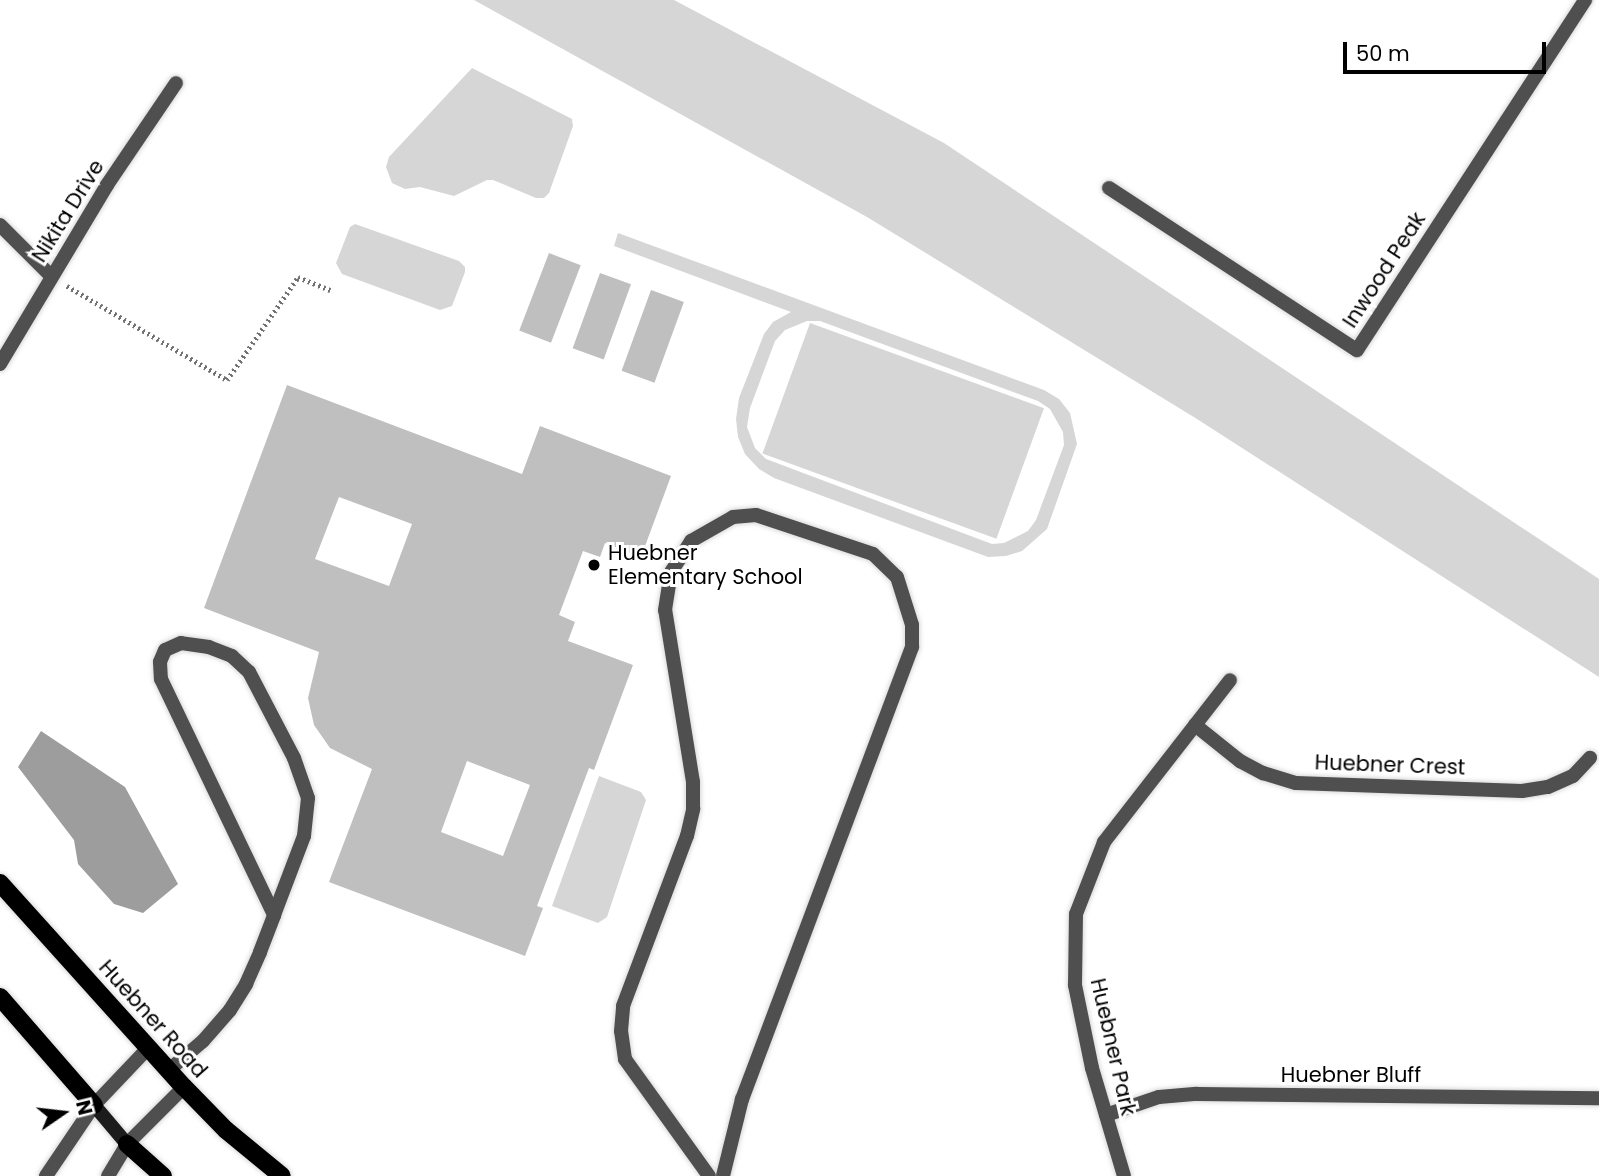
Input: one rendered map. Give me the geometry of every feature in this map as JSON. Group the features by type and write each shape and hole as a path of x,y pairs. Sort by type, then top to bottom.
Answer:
{"main road":[{"name":"Huebner Road","path":"0,883 184,1087 226,1130 282,1176"},
{"path":"0,997 127,1144 163,1176"}],"street":[{"name":"Inwood Peak","path":"1109,188 1357,350 1585,0"},
{"name":"Nikita Drive","path":"0,364 51,276 176,83"},
{"path":"0,225 51,276"},
{"path":"709,1176 625,1059 621,1031 623,1006 687,836 693,809 693,782 665,610 671,572 691,541 733,517 756,515 873,554 897,577 910,613 912,647 742,1099 723,1176"},
{"path":"169,1070 203,1041 230,1010 246,984 274,915 304,836 308,798 298,768 249,672 232,656 209,647 181,643 165,650 160,662 161,679 274,915"},
{"name":"Huebner Park","path":"1124,1176 1092,1068 1075,985 1076,915 1104,842 1230,680"},
{"name":"Huebner Crest","path":"1195,725 1240,761 1263,773 1296,783 1522,791 1548,787 1573,776 1590,758"},
{"path":"46,1176 94,1105 148,1048"},
{"path":"108,1176 127,1144 184,1087"},
{"name":"Huebner Bluff","path":"1106,1115 1158,1097 1197,1094 1599,1098"}],"path":[{"path":"51,276 227,380 298,277 330,290"}],"shaded area":[{"path":"474,0 674,0 944,143 1599,579 1599,677 1197,419 867,217"},
{"path":"472,68 572,119 573,126 549,193 544,198 536,198 493,180 487,180 454,196 420,187 405,189 392,183 386,167 389,157"},
{"path":"355,224 459,261 465,267 465,272 452,306 440,310 342,274 336,263 350,227"},
{"path":"618,233 1044,390 1059,399 1070,413 1077,444 1047,529 1022,551 1006,556 988,557 774,478 759,469 745,454 738,437 736,419 739,398 764,334 773,322 791,312 614,246","holes":["807,321 820,321 1038,401 1050,409 1063,432 1064,445 1036,520 1028,531 1004,543 992,544 766,459 755,448 747,427 750,408 775,341 785,330"]},
{"path":"810,323 1044,408 996,539 762,454"},
{"path":"41,731 125,787 178,884 143,913 114,904 78,864 74,840 18,767"},
{"path":"599,776 641,792 646,800 607,917 598,923 552,906"}],"building":[{"path":"549,253 581,265 551,343 519,330"},
{"path":"600,273 631,284 604,359 573,348"},
{"path":"651,290 684,302 654,383 622,371"},
{"path":"287,385 522,474 540,426 671,476 641,557 605,543 600,557 583,551 559,615 575,622 568,641 633,665 594,770 589,768 537,906 543,908 525,956 329,882 372,769 330,748 314,725 308,698 319,652 204,608","holes":["339,497 412,524 389,586 315,559","467,761 530,785 503,856 441,832"]}],"place":[{"name":"Huebner Elementary School","path":"594,565"}]}
